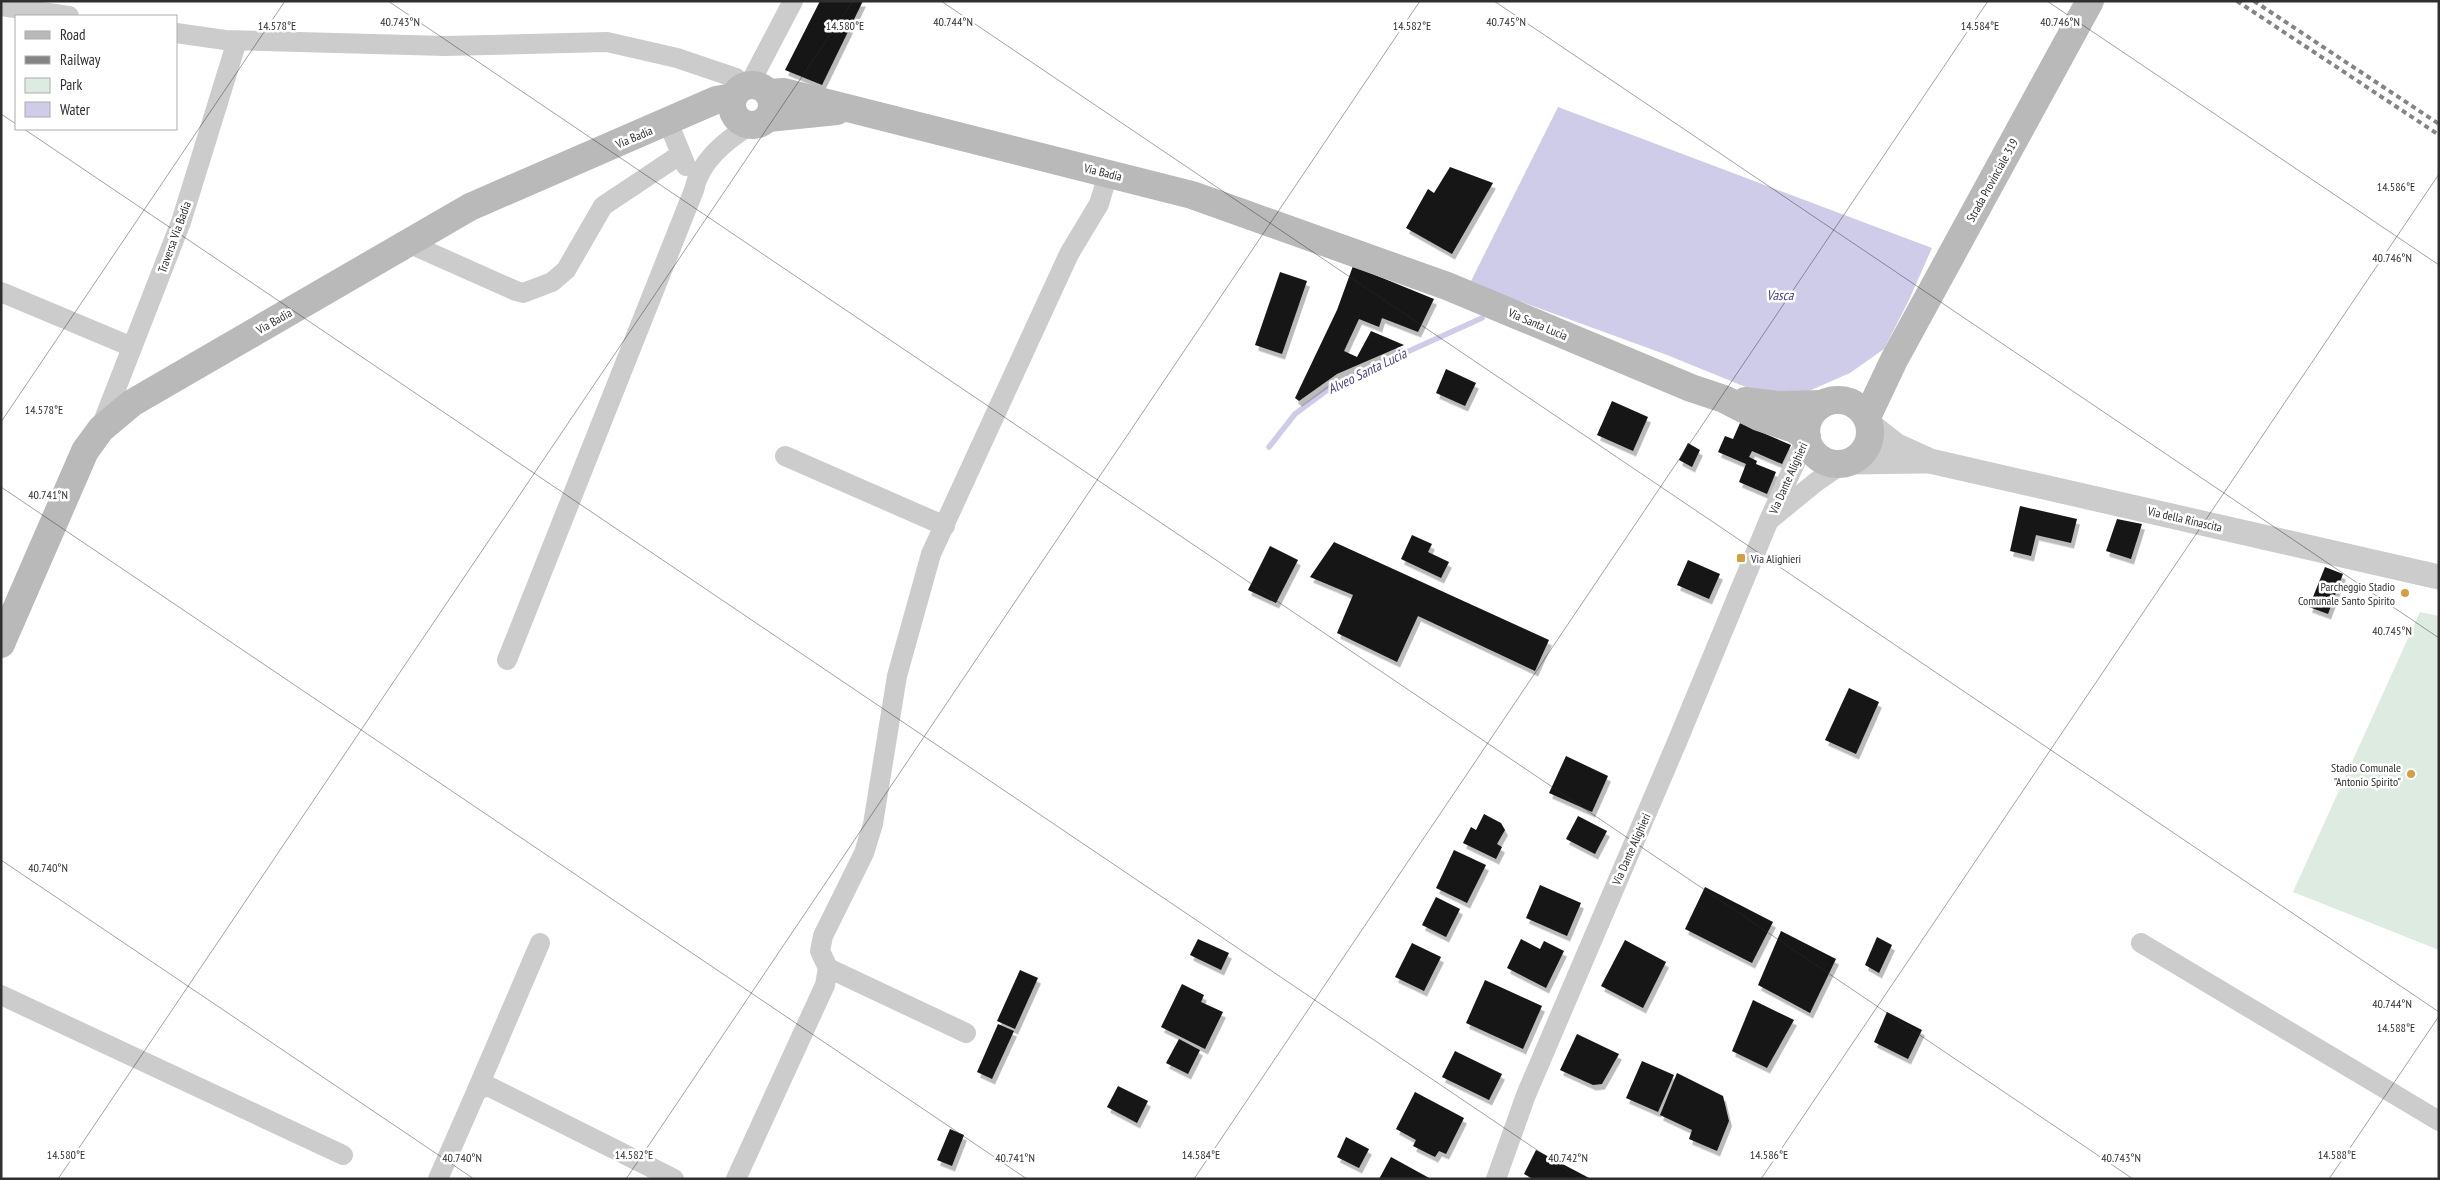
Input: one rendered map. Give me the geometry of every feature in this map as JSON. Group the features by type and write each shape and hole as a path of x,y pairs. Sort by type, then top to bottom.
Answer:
{"main road":[{"name":"Strada Provinciale 319","path":"1869,421 1894,360 2090,1"},
{"name":"Via Badia","path":"1,644 85,451 101,429 132,403 470,207 668,122 749,103 850,108 1192,194 1351,251"},
{"name":"Via Santa Lucia","path":"1351,251 1447,286 1682,384 1724,399 1758,417 1794,429 1806,437"},
{"path":"1830,402 1855,404 1869,421 1871,434 1865,451 1846,463 1826,462 1819,458 1809,446 1806,437 1807,422 1811,415 1830,402 1894,360"},
{"name":"Via Santa Lucia","path":"1724,399 1779,405 1830,402"}],"street":[{"path":"506,660 694,190 697,176 749,103 793,1"},
{"path":"1,6 62,15"},
{"path":"178,33 237,40 445,46 607,42 678,58 736,78 749,103"},
{"name":"Traversa Via Badia","path":"101,429 181,222 237,40"},
{"path":"668,122 685,165 697,176"},
{"path":"408,243 516,291 523,293 537,290 552,282 566,270 603,206 681,154"},
{"path":"736,1179 825,984 828,968 820,952 823,936 864,853 873,824 896,676 931,554 1070,254 1099,204 1108,174"},
{"path":"1,292 132,347"},
{"name":"Via della Rinascita","path":"1869,421 1897,446 1930,461 2439,577"},
{"name":"Via Dante Alighieri","path":"1496,1179 1526,1095 1677,742 1769,520 1806,437"},
{"path":"785,456 945,526"},
{"name":"Via della Rinascita","path":"1846,463 1930,461"},
{"name":"Via Dante Alighieri","path":"1769,520 1816,482 1846,463"},
{"path":"438,1179 540,943"},
{"path":"2142,943 2439,1121"},
{"path":"828,968 966,1033"},
{"path":"1,995 343,1155"},
{"path":"477,1090 488,1086 674,1179"}],"green space":[{"path":"2420,612 2439,616 2439,950 2293,892"}],"water":[{"name":"Vasca","path":"1558,107 1932,248 1908,302 1884,349 1850,373 1802,394 1758,392 1667,355 1470,283"}],"building":[{"path":"820,1 863,1 822,85 785,70"},
{"path":"1450,167 1493,183 1452,254 1406,228 1428,189 1434,193"},
{"path":"1353,266 1434,299 1418,332 1382,318 1379,327 1359,319 1344,351 1357,357 1371,331 1404,345 1337,374 1299,401 1295,398 1337,310"},
{"path":"1280,272 1307,281 1282,354 1255,345"},
{"path":"1446,369 1476,383 1465,406 1436,393"},
{"path":"1612,401 1648,417 1633,451 1597,435"},
{"path":"1740,423 1791,445 1782,464 1752,451 1749,457 1757,461 1756,464 1776,472 1767,494 1739,482 1746,464 1718,452 1725,436 1733,439"},
{"path":"1688,443 1700,450 1692,467 1679,460"},
{"path":"2020,506 2077,519 2071,543 2036,535 2031,556 2010,551"},
{"path":"2117,519 2142,524 2131,559 2106,551"},
{"path":"1412,535 1432,544 1428,552 1449,562 1441,578 1401,559"},
{"path":"1334,542 1549,640 1535,671 1418,616 1397,662 1337,633 1353,595 1310,577"},
{"path":"1270,546 1298,560 1276,603 1248,590"},
{"path":"1688,560 1720,574 1709,599 1677,585"},
{"path":"2325,567 2343,574 2328,614 2309,607"},
{"path":"1849,688 1879,702 1856,754 1825,740"},
{"path":"1566,756 1608,776 1592,812 1549,793"},
{"path":"1484,814 1501,823 1505,830 1497,844 1502,847 1496,859 1463,843 1471,827 1476,830"},
{"path":"1578,816 1607,831 1595,854 1566,839"},
{"path":"1454,850 1486,865 1467,903 1436,888"},
{"path":"1540,885 1581,903 1567,936 1526,918"},
{"path":"1705,887 1773,922 1752,963 1685,929"},
{"path":"1436,897 1460,909 1446,937 1422,925"},
{"path":"1781,931 1836,959 1810,1013 1758,985"},
{"path":"1877,937 1892,945 1879,973 1865,965"},
{"path":"1198,939 1229,953 1221,970 1190,955"},
{"path":"1521,939 1540,949 1544,941 1564,951 1546,988 1507,968"},
{"path":"1625,940 1666,962 1643,1008 1601,986"},
{"path":"1412,943 1441,957 1424,991 1395,977"},
{"path":"1020,970 1038,978 1015,1029 997,1021"},
{"path":"1485,980 1542,1006 1523,1049 1466,1023"},
{"path":"1182,984 1204,995 1201,1002 1223,1012 1205,1049 1161,1027"},
{"path":"1753,1000 1794,1020 1767,1068 1732,1051"},
{"path":"1887,1012 1922,1030 1908,1059 1874,1042"},
{"path":"998,1024 1014,1031 992,1079 977,1072"},
{"path":"1577,1034 1619,1054 1602,1084 1593,1085 1560,1070"},
{"path":"1179,1039 1200,1050 1188,1074 1166,1063"},
{"path":"1455,1051 1502,1074 1489,1100 1442,1077"},
{"path":"1642,1061 1674,1075 1658,1112 1626,1098"},
{"path":"1677,1073 1723,1096 1729,1121 1717,1151 1689,1139 1692,1130 1660,1115"},
{"path":"1118,1086 1148,1101 1137,1123 1107,1107"},
{"path":"1415,1092 1464,1118 1446,1154 1439,1151 1435,1157 1413,1146 1416,1140 1396,1129"},
{"path":"950,1129 964,1135 952,1166 937,1160"},
{"path":"1346,1137 1369,1149 1359,1168 1337,1157"},
{"path":"1536,1150 1591,1179 1533,1179 1524,1174"},
{"path":"1391,1157 1431,1179 1379,1179"}],"waterway":[{"name":"Alveo Santa Lucia","path":"1269,447 1295,414 1334,385 1482,318"}],"railway":[{"path":"2237,1 2439,135"},
{"path":"2254,1 2439,124"}],"place":[{"name":"Via Alighieri","path":"1741,558"},
{"name":"Parcheggio Stadio Comunale Santo Spirito","path":"2405,593"},
{"name":"Stadio Comunale \"Antonio Spirito\"","path":"2411,774"}]}
